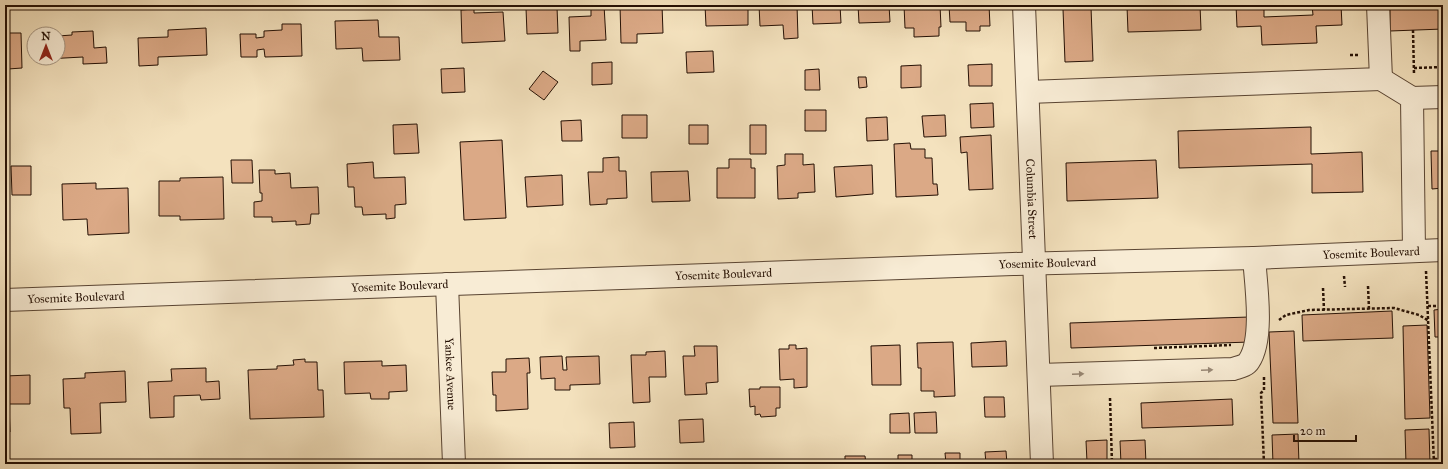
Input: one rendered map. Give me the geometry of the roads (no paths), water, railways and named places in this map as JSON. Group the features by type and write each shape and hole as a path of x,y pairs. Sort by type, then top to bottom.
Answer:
{"street":[{"name":"Columbia Street","path":"1024,5 1042,464"},
{"path":"1378,5 1381,79"},
{"path":"1028,92 1381,79 1412,98 1443,97"},
{"path":"1412,98 1427,251"},
{"name":"Yosemite Boulevard","path":"5,300 1427,251"},
{"path":"1039,375 1233,369 1241,367 1249,362 1257,341 1254,258"},
{"name":"Yankee Avenue","path":"447,284 454,464"}]}
